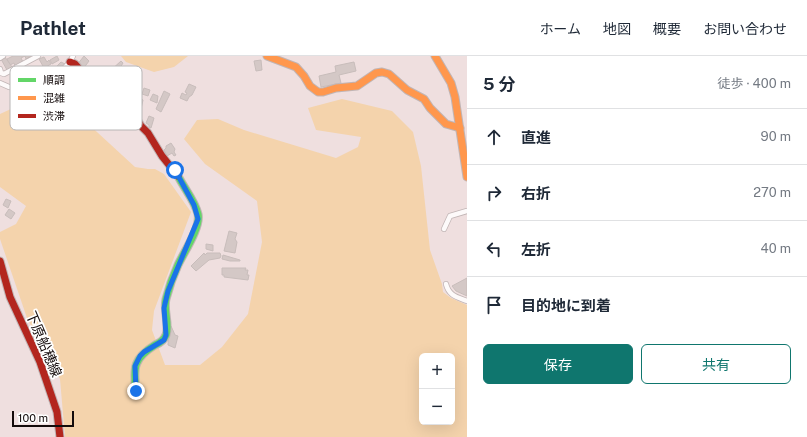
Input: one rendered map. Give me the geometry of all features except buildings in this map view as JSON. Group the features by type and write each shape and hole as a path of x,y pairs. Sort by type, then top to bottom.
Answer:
{"street":[{"path":"19,66 38,56"},
{"path":"267,56 296,67 310,86 318,92 336,88 357,86 376,73 382,72 389,74 407,90 424,100 446,124 460,128"},
{"path":"435,56 451,83 455,97 467,177"},
{"path":"0,69 1,73 4,74 10,71"},
{"path":"0,83 10,87"},
{"path":"136,391 135,366 140,356 164,340 166,335 165,303 168,291 197,225 198,215 175,170 162,156 148,133 142,127"},
{"path":"444,229 450,216 467,211"},
{"name":"下原船穂線","path":"0,261 10,297 40,362 57,412 60,437"},
{"path":"446,284 447,290 453,296 467,301"}],"shaded area":[{"path":"121,56 188,56 174,67 154,72 142,68 142,66 126,62"},
{"path":"342,99 392,111 413,132 421,166 430,250 442,284 443,292 451,298 467,305 467,437 65,437 60,379 27,318 0,239 0,232 16,224 26,206 0,187 0,114 10,109 10,130 95,130 135,167 155,169 164,174 191,212 154,311 152,330 165,365 200,365 222,347 248,314 262,242 257,201 205,164 184,139 197,120 218,119 244,130 336,158 358,147 361,137 316,130 308,108"}],"traffic: fast":[{"path":"136,391 136,364 143,354 162,341 166,335 167,326 165,304 167,295 176,269 197,226 198,214 178,176"}],"traffic: slow":[{"path":"267,56 296,67 310,86 318,92 336,88 357,86 376,73 382,72 389,74 407,90 424,99 430,108 446,124 460,128"},
{"path":"435,56 451,83 455,97 467,177"}],"traffic: jam":[{"path":"70,62 77,66"},
{"path":"142,127 148,133 162,156 178,176"},
{"path":"0,261 10,297 40,362 57,412 60,437"}],"route":[{"path":"136,391 134,373 135,366 140,356 144,352 164,340 166,328 164,308 168,291 197,225 198,215 194,205 175,170"}]}
